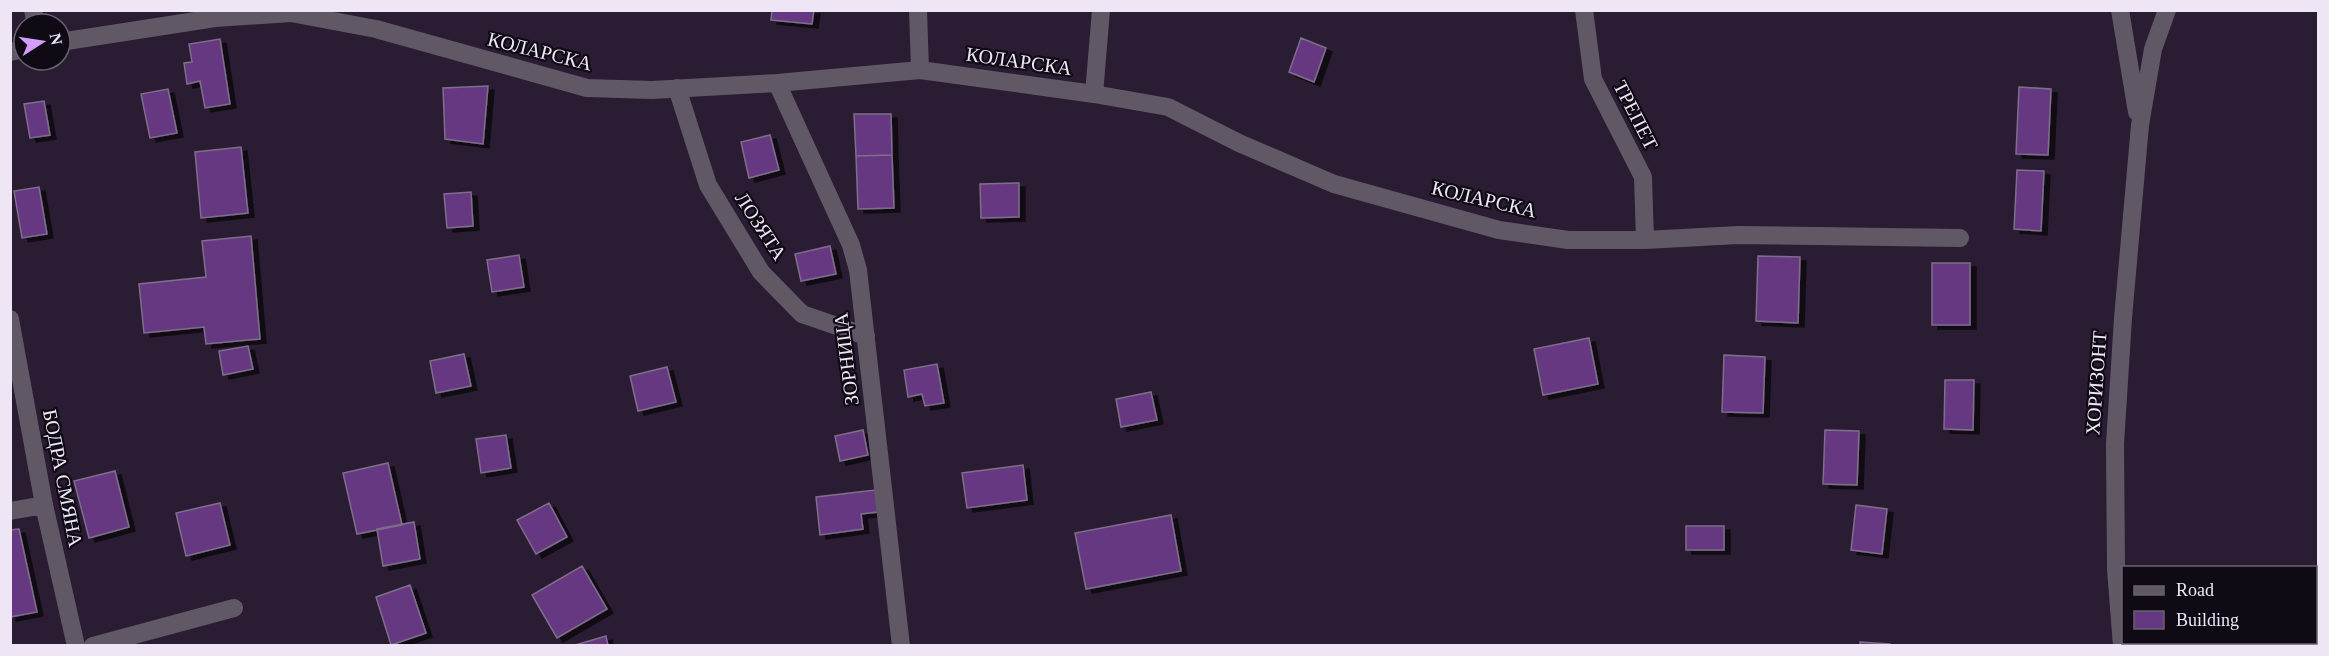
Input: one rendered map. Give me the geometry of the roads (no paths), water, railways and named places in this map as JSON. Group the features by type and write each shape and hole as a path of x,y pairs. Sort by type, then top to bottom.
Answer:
{"street":[{"path":"918,10 920,70"},
{"path":"1094,94 1101,10"},
{"name":"ТРЕПЕТ","path":"1584,10 1593,79 1642,177 1645,240"},
{"name":"ХОРИЗОНТ","path":"2120,10 2140,125"},
{"name":"ХОРИЗОНТ","path":"2122,645 2116,569 2115,444 2140,125 2153,49 2167,10"},
{"name":"КОЛАРСКА","path":"72,40 215,18 291,13 376,29 586,88 677,88 777,83 920,70 1094,94 1168,107 1239,143 1334,184 1499,230 1568,240 1645,240 1738,235 1960,238"},
{"name":"ЗОРНИЦА","path":"777,83 851,245 858,270 902,645"},
{"name":"ЛОЗЯТА","path":"677,88 708,185 760,272 802,314 866,336"},
{"name":"БОДРА СМЯНА","path":"10,319 44,505 76,645"},
{"path":"10,511 44,505"},
{"path":"93,645 234,608"}]}
